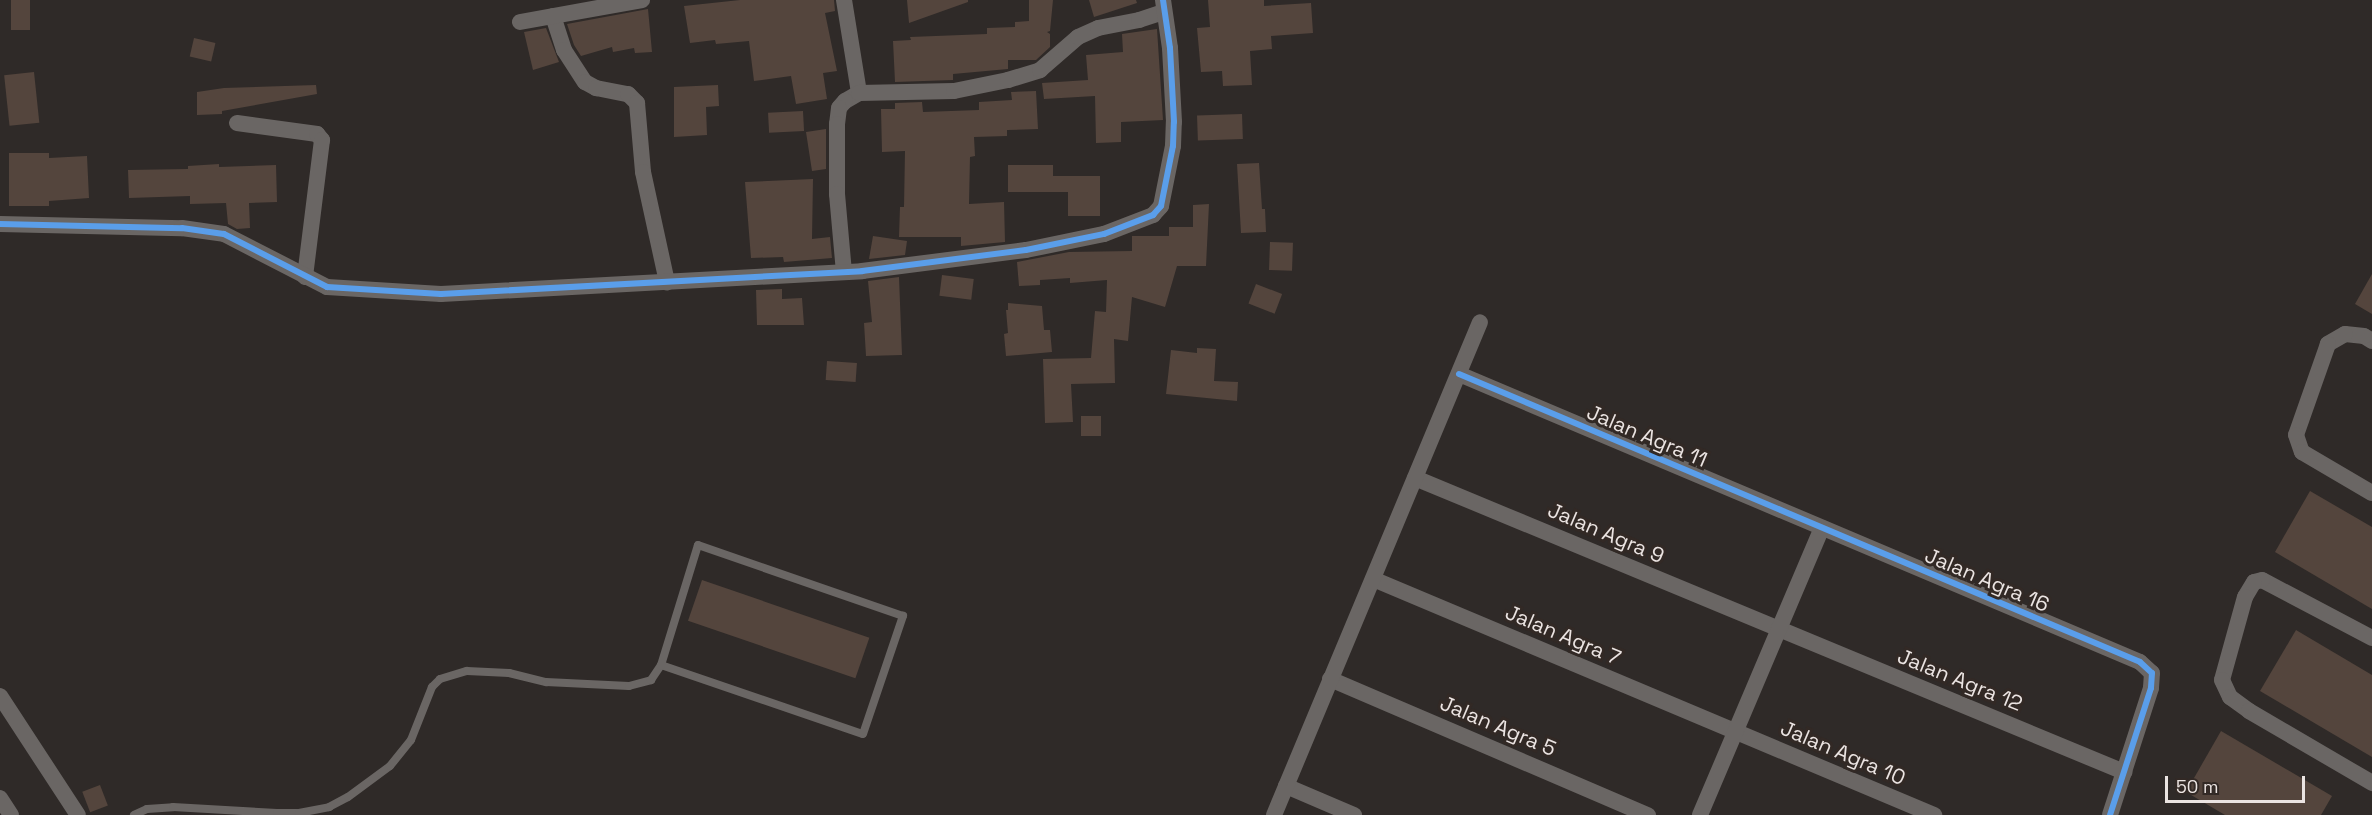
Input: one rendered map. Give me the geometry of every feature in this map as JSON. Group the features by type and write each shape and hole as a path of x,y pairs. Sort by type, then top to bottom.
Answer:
{"street":[{"path":"520,22 642,0"},
{"path":"844,0 859,93"},
{"path":"0,224 182,228 224,234 327,287 441,294 844,272 1026,250 1104,234 1153,215 1161,206 1173,138 1170,48 1163,6 1138,20 1098,28 1078,37 1040,70 1008,80 954,91 859,93 845,101 839,108 837,124 837,194 844,272"},
{"path":"553,16 564,50 585,82 596,88 628,94 637,103 643,172 667,282"},
{"path":"237,123 317,134 322,140 305,277"},
{"path":"1274,815 1480,322"},
{"path":"2372,340 2364,336 2344,334 2328,344 2296,435 2302,453 2372,494"},
{"name":"Jalan Agra 11","path":"1459,374 1822,528"},
{"name":"Jalan Agra 9","path":"1415,478 1779,629"},
{"path":"1700,815 1822,528"},
{"name":"Jalan Agra 16","path":"1822,528 2140,662 2152,673 2151,688 2124,772"},
{"name":"Jalan Agra 7","path":"1373,579 1735,732"},
{"path":"2372,638 2262,579 2254,582 2245,597 2222,680 2230,697 2249,711 2372,783"},
{"name":"Jalan Agra 12","path":"1779,629 2124,772"},
{"name":"Jalan Agra 5","path":"1330,679 1648,815"},
{"path":"0,696 78,815"},
{"name":"Jalan Agra 10","path":"1735,732 1934,815"},
{"path":"2110,815 2124,772"},
{"path":"1286,786 1354,815"},
{"path":"0,798 11,815"}],"lane":[{"path":"134,815 147,809 172,807 299,813 329,807 348,797 390,766 411,740 432,687 440,679 454,673 486,670 546,682 629,686 651,680 661,665 698,545 903,615 863,734 661,665"}],"building":[{"path":"11,0 30,0 30,30 11,30"},
{"path":"740,0 834,0 835,11 825,13 837,71 823,73 827,99 796,104 791,76 754,81 749,41 716,44 715,40 690,43 684,6"},
{"path":"907,0 968,0 968,2 909,23"},
{"path":"1029,0 1053,0 1050,31 1047,32 1050,34 1050,47 1036,60 1008,60 1008,69 953,74 953,80 895,82 893,41 911,40 910,37 987,34 987,28 1015,27 1015,22 1029,21"},
{"path":"1089,0 1136,0 1137,3 1094,17"},
{"path":"1208,0 1264,0 1264,6 1311,3 1313,33 1271,36 1272,49 1250,51 1252,85 1223,86 1222,71 1201,72 1197,28 1210,27"},
{"path":"648,9 652,52 635,53 634,48 613,52 612,47 581,56 574,45 567,24"},
{"path":"546,28 559,62 533,70 524,32"},
{"path":"1157,29 1163,120 1121,122 1121,142 1096,143 1095,96 1044,99 1042,83 1088,80 1086,55 1123,52 1122,34"},
{"path":"194,38 215,43 211,61 190,57"},
{"path":"34,72 39,123 9,126 4,75"},
{"path":"316,85 317,94 222,111 222,114 197,115 197,92 224,88"},
{"path":"718,85 719,106 706,107 707,135 674,137 674,87"},
{"path":"1036,91 1038,129 1007,130 1007,136 974,137 975,156 970,157 969,204 1004,202 1005,242 961,246 961,237 899,237 900,207 904,207 905,151 882,152 881,109 895,109 895,103 922,102 923,112 979,110 979,102 1012,100 1011,92"},
{"path":"803,111 804,131 769,133 768,113"},
{"path":"1242,114 1243,139 1198,141 1197,116"},
{"path":"826,129 826,169 812,171 806,132"},
{"path":"9,153 49,153 49,158 87,156 89,198 49,201 49,206 9,206"},
{"path":"1259,163 1266,232 1241,233 1237,164"},
{"path":"219,164 219,167 276,165 277,202 249,203 250,228 237,229 228,224 226,203 190,204 190,196 129,198 128,170 188,169 188,166"},
{"path":"1008,165 1053,165 1053,176 1100,176 1100,216 1068,216 1068,192 1008,192"},
{"path":"813,179 812,239 830,237 832,258 784,262 783,257 751,258 745,182"},
{"path":"1209,204 1206,266 1177,266 1165,307 1132,297 1128,341 1114,339 1115,383 1071,384 1073,422 1045,423 1043,359 1091,358 1095,311 1106,312 1107,280 1070,283 1070,278 1040,280 1040,285 1019,286 1017,262 1069,252 1132,251 1132,236 1169,236 1169,227 1193,227 1193,205"},
{"path":"873,236 907,241 905,255 869,259"},
{"path":"1270,242 1293,243 1292,271 1269,270"},
{"path":"2372,274 2372,314 2355,304"},
{"path":"942,275 974,279 971,300 939,296"},
{"path":"899,277 902,355 866,356 864,323 872,322 868,281"},
{"path":"1256,284 1282,294 1275,314 1248,304"},
{"path":"782,289 782,299 802,298 804,325 757,325 756,290"},
{"path":"1008,303 1042,306 1044,330 1050,330 1052,352 1006,356 1004,334 1008,333 1006,310 1008,310"},
{"path":"1197,348 1216,349 1214,381 1238,382 1237,401 1166,394 1171,350 1197,353"},
{"path":"827,361 857,363 856,382 826,380"},
{"path":"1081,416 1101,416 1101,436 1081,436"},
{"path":"2310,491 2372,527 2372,609 2275,552"},
{"path":"702,580 869,638 855,678 688,621"},
{"path":"2296,630 2372,675 2372,757 2260,691"},
{"path":"2221,731 2332,796 2321,815 2225,815 2186,792"},
{"path":"100,785 108,806 90,812 82,792"}],"cycle path":[{"path":"0,224 182,228 224,234 327,287 441,294 862,271 1026,250 1104,234 1153,215 1161,206 1173,146 1174,122 1170,48 1163,0"},
{"path":"1459,374 2140,662 2152,673 2151,688 2110,815"}]}
